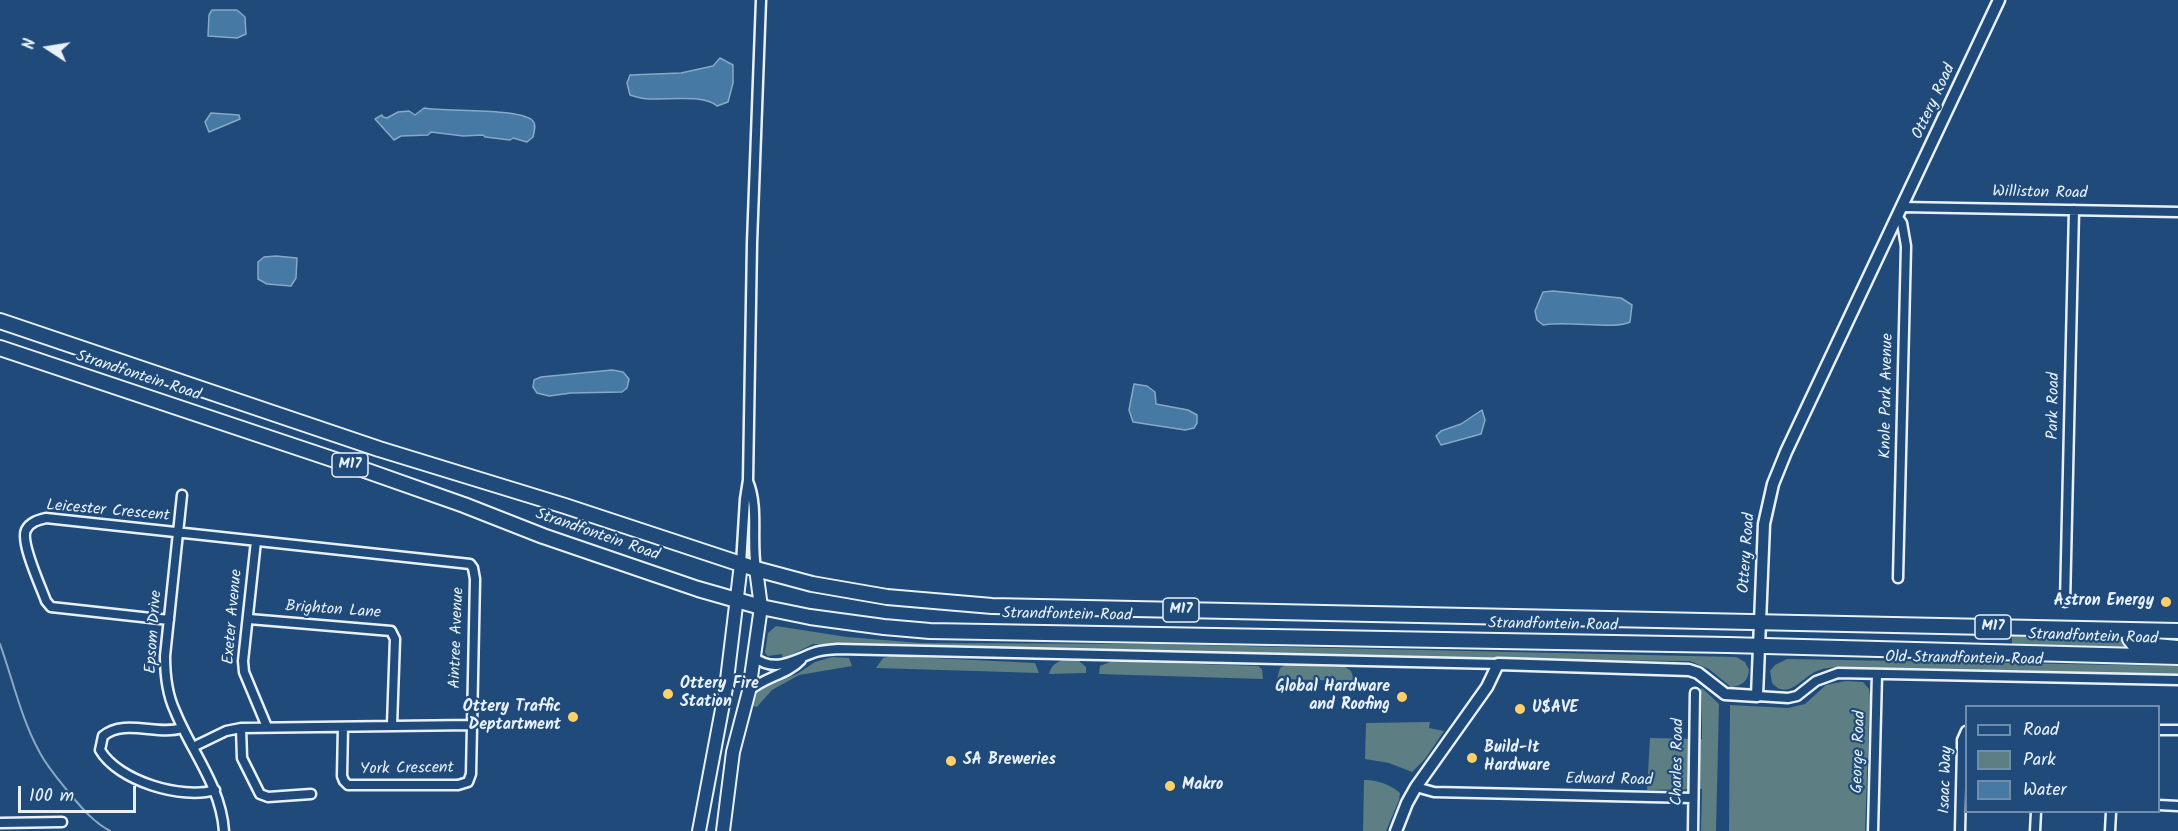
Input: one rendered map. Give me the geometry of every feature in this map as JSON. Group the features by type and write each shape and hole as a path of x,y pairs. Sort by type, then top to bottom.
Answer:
{"main road":[{"name":"Strandfontein Road","path":"0,321 379,449 756,569 812,584 886,597 992,606 2178,631"},
{"name":"Strandfontein Road","path":"0,348 359,468 552,539 698,589 761,607 847,623 930,631 1759,646 2178,657"},
{"path":"699,831 726,688 741,564"},
{"path":"723,831 733,752 749,691 761,607 756,569"},
{"path":"2129,630 2130,639 2134,644 2178,648"}],"street":[{"path":"741,564 748,480 753,221 761,0"},
{"name":"Ottery Road","path":"1757,696 1764,524 1773,484 1785,452 1999,0"},
{"name":"Williston Road","path":"1900,211 2074,210 2178,213"},
{"name":"Park Road","path":"2065,602 2074,210"},
{"name":"Knole Park Avenue","path":"1898,578 1906,246 1900,211"},
{"path":"748,480 753,492 756,569"},
{"name":"Epsom Drive","path":"182,495 165,656 167,680 174,710 215,790 222,813 224,831"},
{"name":"Leicester Crescent","path":"169,620 51,607 46,601 24,536 29,526 46,518 179,533"},
{"name":"Aintree Avenue","path":"179,533 470,564 475,579 471,724"},
{"name":"Exeter Avenue","path":"256,541 243,672 267,727"},
{"name":"Brighton Lane","path":"249,619 391,632 395,639 392,725"},
{"path":"754,657 760,662 773,666 818,651 837,649 1689,670 1698,673 1725,694 1757,696"},
{"path":"749,691 793,668 804,657"},
{"path":"1396,831 1416,787 1487,687 1498,664"},
{"name":"Old Strandfontein Road","path":"1757,696 1788,698 1797,696 1816,681 1838,673 2178,680"},
{"name":"George Road","path":"1873,831 1877,674"},
{"name":"Charles Road","path":"1693,831 1695,693"},
{"path":"193,747 226,731 241,728 471,724"},
{"name":"York Crescent","path":"343,727 342,776 348,785 458,785 470,779 471,724"},
{"path":"182,728 169,731 132,728 113,730 103,736 99,750 107,759 142,783 189,793 215,790"},
{"path":"241,728 241,751 244,764 260,794 268,797 311,794"},
{"path":"2160,730 2178,730"},
{"name":"Isaac Way","path":"1960,831 1962,740 1965,734"},
{"name":"Edward Road","path":"1416,787 1434,792 1693,798"},
{"path":"2160,805 2178,806"},
{"path":"2035,831 2036,813"},
{"path":"2110,813 2110,831"},
{"path":"0,823 62,822"}],"green space":[{"path":"776,626 847,637 921,643 1153,644 1736,657 1745,662 1749,670 1744,682 1731,687 1709,669 1690,661 813,644 783,659 782,654 768,656 765,653 768,633"},
{"path":"2012,635 2125,637 2150,651 2012,646"},
{"path":"891,656 1035,663 1039,673 876,668 883,658"},
{"path":"832,657 849,658 852,666 799,675 772,690 757,707 753,706 757,693 766,687 797,674 815,662"},
{"path":"1787,659 2178,666 2178,675 1837,667 1817,671 1784,690 1772,683 1770,671 1775,665"},
{"path":"1063,660 1078,660 1086,667 1086,673 1049,674 1054,665"},
{"path":"1112,661 1258,666 1262,669 1263,679 1099,674 1100,666"},
{"path":"1285,665 1345,667 1351,671 1357,681 1277,679 1280,668"},
{"path":"1846,681 1863,682 1869,689 1870,696 1865,831 1729,831 1730,705 1788,708 1805,704 1826,685"},
{"path":"1702,688 1719,704 1716,831 1701,831 1702,789 1647,790 1650,738 1702,739 1700,689"},
{"path":"1430,722 1429,728 1444,731 1425,759 1412,772 1389,763 1365,759 1366,723"},
{"path":"1364,780 1383,783 1400,793 1386,831 1363,831"}],"water":[{"path":"212,10 237,10 245,17 246,34 237,38 208,36 209,15"},
{"path":"720,58 733,65 733,83 728,102 717,106 703,100 646,99 630,95 627,83 630,75 681,73 713,66"},
{"path":"424,108 497,112 524,116 532,120 534,124 533,137 527,142 513,138 510,140 483,135 463,136 431,132 428,135 401,136 394,140 375,119 382,115 387,118 398,112 409,111 415,115"},
{"path":"211,113 239,115 240,119 209,132 205,122"},
{"path":"264,257 297,258 296,278 291,286 267,284 258,279 258,262"},
{"path":"1543,292 1621,298 1632,305 1630,322 1613,325 1543,325 1537,320 1535,311"},
{"path":"612,370 623,372 629,379 627,388 622,392 549,396 537,393 533,387 534,380 541,377"},
{"path":"1134,384 1147,386 1155,392 1156,404 1188,410 1197,415 1194,428 1185,430 1133,422 1129,410"},
{"path":"1482,410 1485,420 1481,434 1441,445 1436,436 1441,431 1461,424"}],"waterway":[{"path":"0,644 22,713 43,758 83,809 110,831"}],"place":[{"name":"Astron Energy","path":"2166,602"},
{"name":"Ottery Fire Station","path":"668,694"},
{"name":"Global Hardware and Roofing","path":"1402,697"},
{"name":"U$AVE","path":"1520,709"},
{"name":"Ottery Traffic Deptartment","path":"573,717"},
{"name":"Build-It Hardware","path":"1472,758"},
{"name":"SA Breweries","path":"951,761"},
{"name":"Makro","path":"1170,786"}]}
